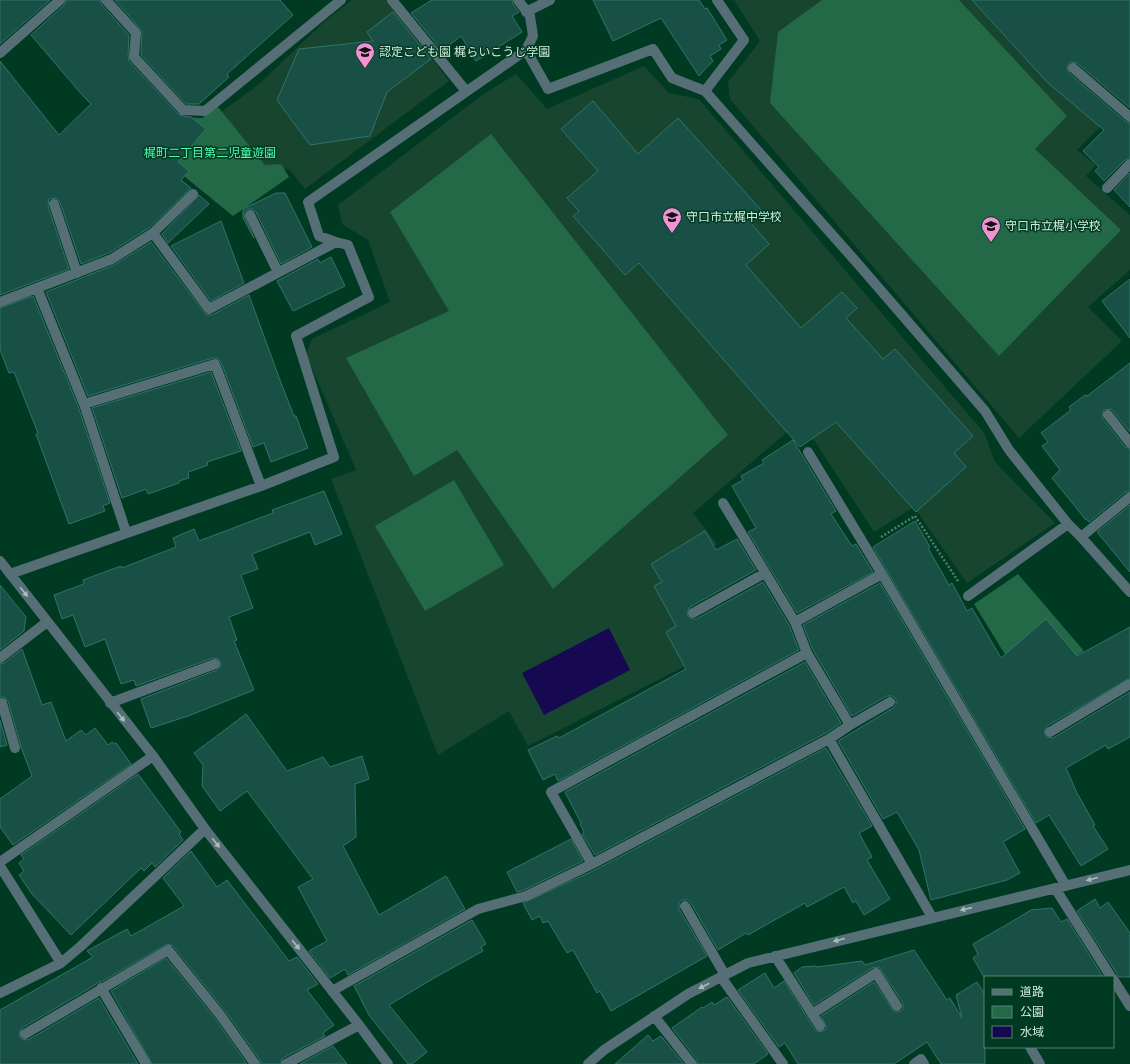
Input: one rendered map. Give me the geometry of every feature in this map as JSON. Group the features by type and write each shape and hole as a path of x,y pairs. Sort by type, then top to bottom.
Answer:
{"street":[{"path":"0,53 60,0"},
{"path":"106,0 136,33 134,57 183,110 205,111 341,0"},
{"path":"392,0 466,91"},
{"path":"10,574 126,532 261,486 334,457 296,336 369,297 348,245 319,236 308,202 526,50 533,36 530,16 518,0"},
{"path":"526,12 550,0"},
{"path":"705,91 744,40 717,0"},
{"path":"526,50 548,89 653,49 672,78 705,91 863,270 984,411 1009,450 1068,524 1130,592"},
{"path":"1073,68 1130,117"},
{"path":"1107,188 1130,164"},
{"path":"0,302 112,259 153,233 193,194"},
{"path":"54,204 77,273"},
{"path":"250,215 278,272"},
{"path":"153,233 209,309 336,242"},
{"path":"37,288 84,404 126,532"},
{"path":"84,404 215,364 261,486"},
{"path":"1108,416 1130,443"},
{"path":"808,452 866,547 1066,886"},
{"path":"1081,537 1130,497"},
{"path":"723,503 795,622 807,653 850,725"},
{"path":"968,596 1068,524"},
{"path":"0,561 153,756 205,829 388,1064"},
{"path":"693,613 765,573"},
{"path":"795,622 882,574"},
{"path":"0,658 47,622"},
{"path":"592,864 551,792 807,653"},
{"path":"110,703 215,664"},
{"path":"1050,732 1130,684"},
{"path":"1,700 15,748"},
{"path":"332,991 478,909 526,896 592,864 829,739 890,702"},
{"path":"829,739 932,917"},
{"path":"0,862 153,756"},
{"path":"0,993 61,962 81,946 205,829"},
{"path":"0,866 61,962"},
{"path":"588,1064 604,1050 688,994 748,963 1130,870"},
{"path":"1055,888 1111,976"},
{"path":"685,906 723,976 782,1064"},
{"path":"25,1034 168,950 221,1016 255,1064"},
{"path":"775,956 820,1026"},
{"path":"812,1014 876,973 897,1006"},
{"path":"1114,981 1130,1006"},
{"path":"101,988 146,1064"},
{"path":"654,1016 692,1064"},
{"path":"286,1064 359,1025"},
{"path":"1031,1048 1040,1064"},
{"path":"914,1064 920,1059 924,1064"}],"path":[{"path":"866,547 915,516 968,596"}],"shaded area":[{"path":"352,0 388,0 449,81 305,189 289,169 268,168 217,115 258,85 324,22"},
{"name":"守口市立梶小学校","path":"734,0 1130,0 1058,71 1113,114 1077,150 1096,165 1086,176 1130,215 1130,270 1088,307 1122,341 1019,438 730,99 728,82 760,41"},
{"name":"守口市立梶中学校","path":"644,66 669,93 699,99 985,434 995,462 1055,523 967,583 914,507 874,532 801,420 693,513 717,544 665,577 711,653 528,746 509,711 438,755 331,479 356,470 306,354 312,339 390,302 368,240 342,224 338,205 482,95 516,74 547,109"}],"green space":[{"name":"守口市立梶小学校","path":"822,0 959,0 1067,116 1035,149 1121,230 999,356 770,103 778,32"},
{"name":"梶町二丁目第二児童遊園","path":"218,107 265,165 281,164 289,177 233,216 152,150 181,117 202,118"},
{"path":"491,134 728,435 553,589 457,450 414,476 346,358 449,311 390,212"},
{"path":"454,480 504,565 425,611 375,526"},
{"path":"1018,574 1084,651 1025,687 974,604"}],"water":[{"path":"609,628 630,670 544,715 522,673"}],"building":[{"path":"0,0 50,0 0,44"},
{"path":"66,0 100,0 101,4 129,35 129,61 178,114 191,117 206,129 178,162 189,171 181,180 191,188 149,228 109,253 81,264 60,202 55,198 49,199 48,206 69,269 0,295 0,61 59,135 91,104 31,35 64,5"},
{"path":"115,0 280,0 293,15 227,74 229,77 199,104 186,104 141,55 142,31"},
{"path":"432,0 512,0 519,12 512,16 522,32 476,61 461,36 442,51 411,13"},
{"path":"593,0 699,0 705,9 707,8 727,40 719,45 721,49 710,56 713,61 699,76 661,18 613,41"},
{"path":"972,0 1130,0 1130,108 1077,63 1070,62 1067,67 1069,73 1126,122 1130,123 1130,158 1125,160 1104,181 1095,171 1099,167 1083,151 1104,130 1048,83"},
{"path":"393,12 431,59 387,92 370,136 310,145 277,100 299,49 373,41 367,32"},
{"path":"593,101 638,154 678,118 762,211 750,222 769,244 746,265 801,328 842,292 857,308 846,318 883,359 895,349 973,436 954,453 966,467 916,512 836,422 800,447 639,263 625,275 573,216 579,211 567,198 598,171 561,129"},
{"path":"1130,173 1130,207 1114,190"},
{"path":"276,193 285,193 312,247 281,264 256,212 248,209 244,212 254,238 243,218 243,209"},
{"path":"199,195 209,204 168,243 162,234"},
{"path":"221,221 244,283 211,301 171,246"},
{"path":"151,242 206,315 212,315 249,295 281,383 308,448 271,462 264,443 253,447 221,362 217,358 88,396 46,292 114,265"},
{"path":"331,257 345,286 293,311 277,281 318,259 320,263"},
{"path":"1130,279 1130,338 1102,301"},
{"path":"33,296 78,406 110,503 103,506 105,511 69,524 36,434 38,433 14,372 9,373 0,350 0,308"},
{"path":"1130,363 1130,432 1111,409 1104,410 1102,416 1125,447 1130,449 1130,491 1126,492 1089,522 1052,478 1060,470 1042,446 1048,442 1041,433 1071,410 1069,407 1085,395 1087,396"},
{"path":"211,372 241,451 207,462 208,465 188,472 189,478 179,481 179,483 148,494 146,489 122,498 92,408"},
{"path":"793,440 836,511 831,514 852,546 856,544 873,572 797,613 748,532 756,528 732,486 743,480 741,476 764,463 762,460"},
{"path":"324,491 342,534 315,545 310,532 252,554 258,569 241,575 253,608 229,617 237,640 234,641 254,690 188,716 151,728 141,699 217,670 221,665 219,659 213,658 136,686 134,680 121,684 105,639 85,647 73,615 62,619 54,595 84,584 83,580 121,566 122,568 176,547 173,538 194,529 199,541 273,513 272,510"},
{"path":"1130,505 1130,572 1097,532"},
{"path":"915,521 949,585 952,583 967,611 972,608 1001,658 1046,619 1077,656 1130,627 1130,678 1047,726 1044,732 1047,737 1053,738 1130,692 1130,737 1108,749 1106,745 1066,768 1077,793 1095,825 1093,826 1108,849 1081,866 1049,815 1036,823 873,547"},
{"path":"705,531 716,550 737,539 756,570 690,607 687,613 688,616 696,619 763,582 789,625 799,650 558,781 555,774 543,780 528,750 557,736 559,738 686,669 666,632 676,626 654,586 662,582 651,564"},
{"path":"880,583 1025,829 1003,842 1020,873 1007,880 931,900 919,850 897,812 883,819 838,741 893,708 896,705 896,699 893,696 887,696 852,716 813,650 803,625"},
{"path":"0,585 26,617 24,631 0,650"},
{"path":"22,649 42,705 51,702 66,741 81,730 86,735 95,728 108,745 112,742 114,744 116,743 131,764 13,845 0,827 0,799 32,776 21,747 8,701 4,697 0,697 0,664 4,663"},
{"path":"805,662 841,723 826,733 595,855 582,834 584,832 580,824 581,823 565,792"},
{"path":"246,714 287,771 323,757 330,767 362,756 369,779 355,784 356,837 343,846 379,915 446,876 465,909 348,975 345,969 330,978 309,951 327,941 298,887 313,879 247,791 220,811 202,786 203,765 194,753"},
{"path":"0,720 7,745 0,747"},
{"path":"826,748 872,826 859,833 872,857 867,860 890,899 864,915 856,901 853,903 844,887 807,907 805,903 748,935 746,933 718,950 691,903 688,900 682,900 679,903 679,909 707,956 611,1011 600,991 597,993 573,950 567,953 548,921 543,923 540,916 532,920 523,903 595,870"},
{"path":"138,774 181,832 179,834 183,840 155,867 152,863 144,871 141,868 71,935 32,894 19,875 24,871 19,863 24,859 21,855"},
{"path":"571,839 583,861 517,892 507,872"},
{"path":"191,851 217,887 227,880 289,961 297,957 318,984 307,990 334,1025 323,1033 325,1036 283,1058 280,1064 261,1064 260,1060 226,1012 173,946 167,944 101,982 98,982 22,1028 19,1034 21,1039 28,1040 99,998 138,1064 0,1064 0,1010 93,957 87,951 127,929 131,936 184,906 163,878"},
{"path":"1095,899 1100,908 1108,902 1130,933 1130,977 1119,977 1077,911"},
{"path":"1052,908 1061,922 1067,919 1102,976 984,977 973,958 978,954 973,944 1031,910"},
{"path":"472,920 486,944 481,947 483,951 389,1005 427,1052 412,1064 408,1064 369,1015 354,986"},
{"path":"914,950 947,1000 950,998 962,1018 956,995 977,982 984,993 985,1064 941,1064 927,1042 894,1064 798,1064 785,1043 779,1047 738,990 765,973 774,988 784,981 815,1030 821,1032 826,1029 826,1026 821,1016 874,982 894,1012 901,1011 903,1009 903,1003 879,967 872,968 814,1005 794,973 802,967 817,967 862,961 865,965"},
{"path":"166,958 216,1020 247,1064 152,1064 111,991"},
{"path":"727,997 768,1054 754,1064 698,1064 697,1060 672,1028 702,1007 703,1008 712,1002 714,1005"},
{"path":"648,1035 653,1041 661,1036 684,1064 615,1064"},
{"path":"333,1046 347,1064 300,1064"}],"place":[{"name":"認定こども園 梶らいこうじ学園","path":"365,69"},
{"name":"守口市立梶中学校","path":"672,234"},
{"name":"守口市立梶小学校","path":"991,243"}]}
